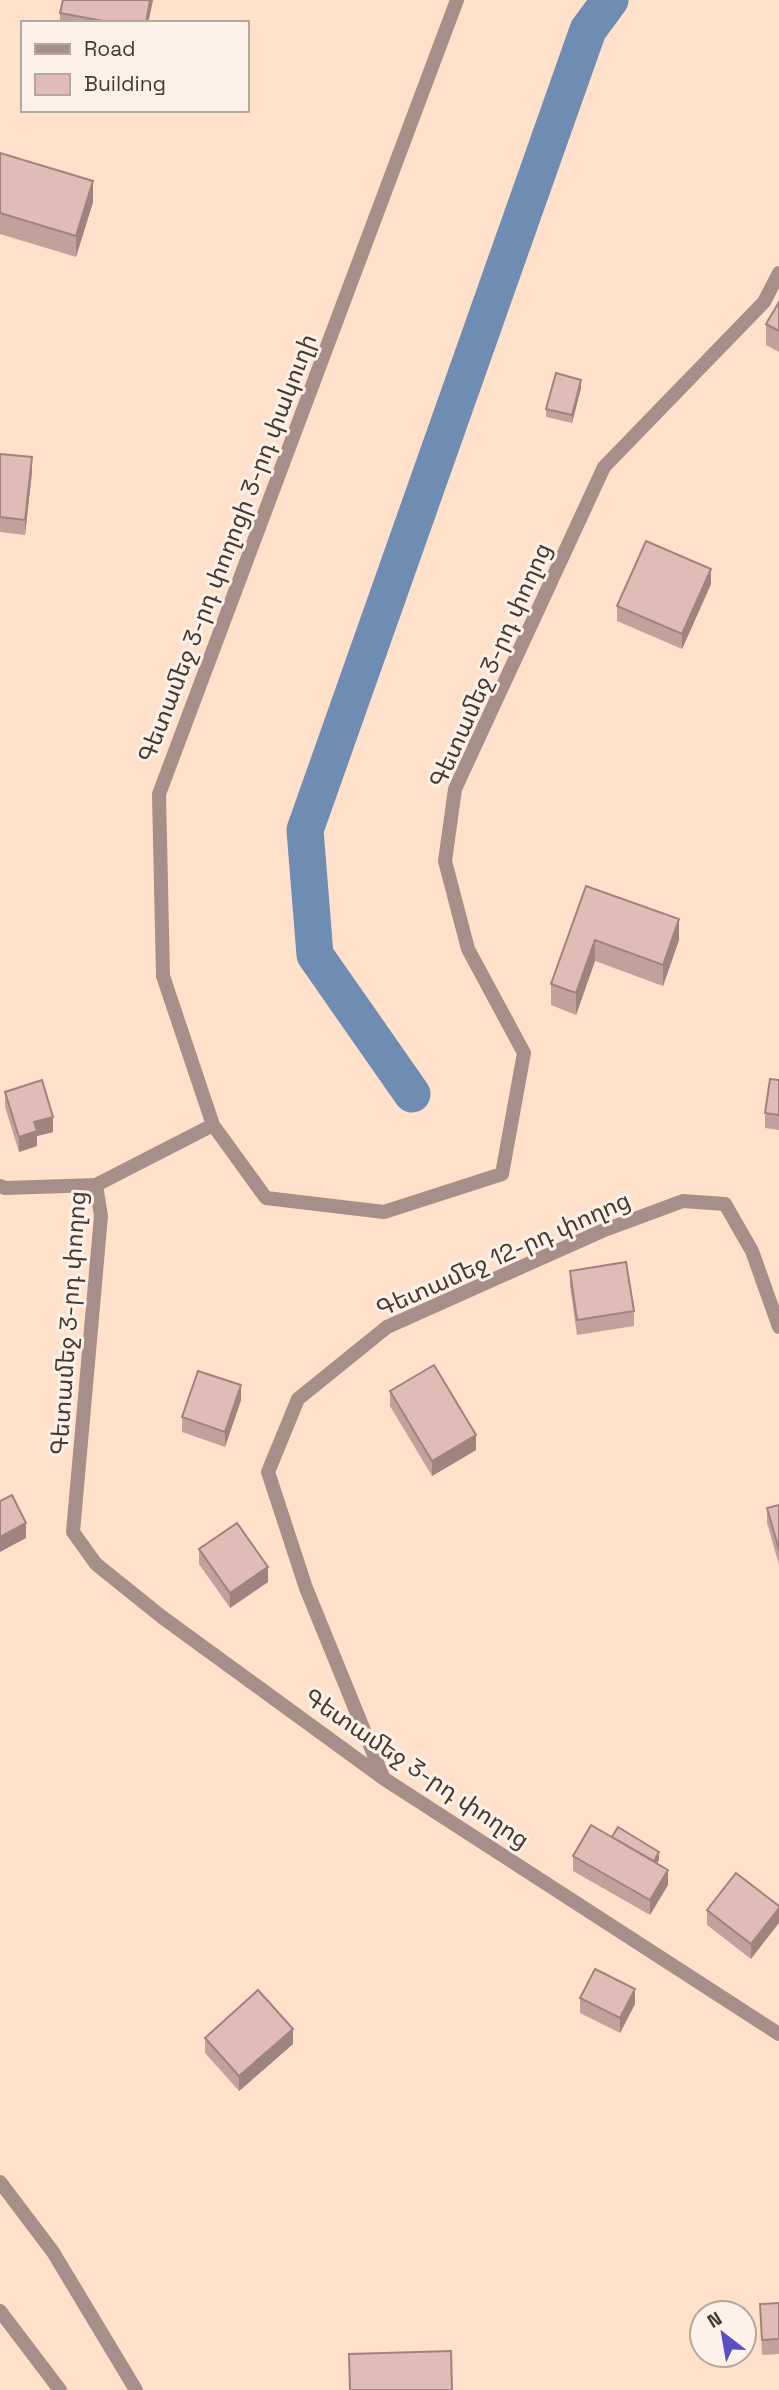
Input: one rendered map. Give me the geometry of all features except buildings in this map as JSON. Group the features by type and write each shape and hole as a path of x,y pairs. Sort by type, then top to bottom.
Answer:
{"street":[{"name":"Գետամեջ 3-րդ փողոցի 3-րդ փակուղի","path":"213,1125 163,976 159,794 457,0"},
{"name":"Գետամեջ 3-րդ փողոց","path":"779,273 764,302 604,467 455,789 445,861 468,949 524,1053 502,1174 384,1212 266,1198 213,1125 96,1185 101,1216 74,1532 96,1564 162,1617 383,1778 779,2034"},
{"path":"0,1186 96,1185"},
{"name":"Գետամեջ 12-րդ փողոց","path":"383,1778 306,1588 268,1472 298,1399 387,1327 602,1231 683,1201 725,1204 752,1251 779,1327"},
{"path":"0,2182 53,2252 136,2390"},
{"path":"0,2311 60,2390"}],"waterway":[{"path":"412,1094 315,955 305,830 588,30 610,0"}]}
